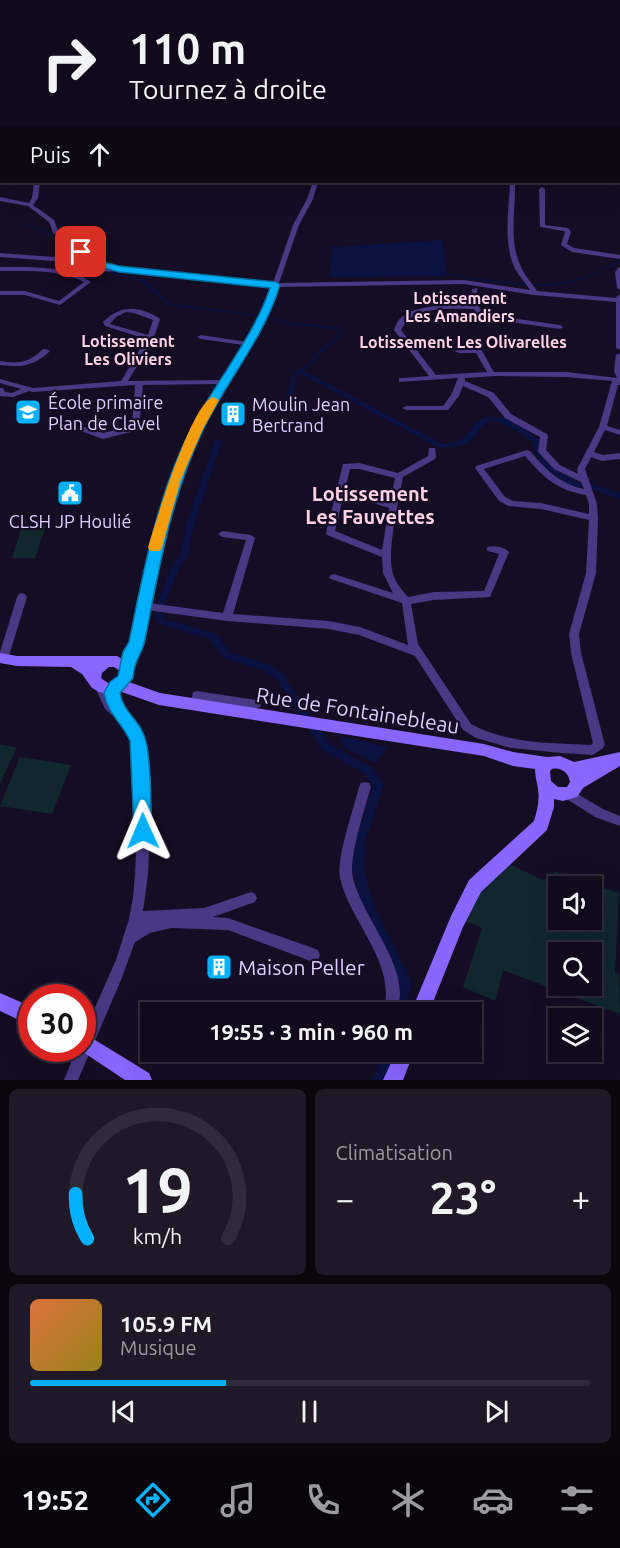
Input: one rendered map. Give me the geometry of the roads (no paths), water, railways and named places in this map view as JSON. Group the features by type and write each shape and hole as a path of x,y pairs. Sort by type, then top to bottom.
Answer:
{"street":[{"path":"30,205 37,183"},
{"path":"122,716 113,703 112,693 121,679 136,644 154,549 175,479 197,429 224,381 249,344 263,316 296,225 316,183"},
{"path":"513,183 513,254 517,268 530,281 534,293"},
{"path":"542,189 542,226 566,229 568,232 564,245 572,250 620,256"},
{"path":"0,199 30,205 52,221 56,232 93,261 114,270"},
{"path":"0,255 68,260 98,270 276,285 439,281 464,282 534,293 619,298 620,348"},
{"path":"0,269 64,274 88,282 60,303 25,292 0,293"},
{"path":"620,269 618,272 620,288"},
{"path":"476,289 476,307 480,316 560,327"},
{"path":"434,377 397,330 399,322 408,315 427,309 476,307"},
{"path":"123,383 150,338 158,319 127,309 121,310 106,322 107,325 150,338"},
{"path":"201,337 249,344"},
{"path":"0,363 17,366 34,362 46,351"},
{"path":"459,351 478,351 492,375"},
{"path":"620,355 618,371 620,380"},
{"path":"402,380 434,377 462,379 492,375 564,375 620,380"},
{"path":"406,408 445,408 455,396 462,379"},
{"path":"462,379 491,394 508,416 544,436 542,451 546,457 557,467 585,480"},
{"path":"424,1002 457,922 475,886 541,825 560,775 599,745 576,653 574,633 591,573 594,518 590,493 581,469 591,454 603,427 615,383 620,380"},
{"path":"0,382 28,389 139,382 224,381"},
{"path":"81,428 104,436 136,428 139,382"},
{"path":"0,390 3,394 13,395 28,389"},
{"path":"603,427 620,433"},
{"path":"386,555 330,533 346,466 359,466 399,476 432,457 432,450"},
{"path":"590,493 563,487 549,478 527,453 479,468 502,499 511,504 540,506 594,518"},
{"path":"591,454 602,458 620,456"},
{"path":"399,476 386,555 388,573 395,589 406,601 413,645 417,652 467,727 560,775 588,806 620,821"},
{"path":"340,490 395,507"},
{"path":"222,534 251,538 228,617"},
{"path":"334,577 406,601 434,596 487,594 504,552 491,549"},
{"path":"22,597 1,659 122,663 121,679"},
{"path":"144,606 228,617 329,625 360,631 417,652"},
{"path":"96,682 97,669 131,652"},
{"path":"73,662 89,672 109,706 131,725 138,741 142,796 143,850 135,918 121,963 96,1016"},
{"path":"96,682 106,688 121,679"},
{"name":"Rue de Fontainebleau","path":"121,679 137,690 159,699 313,725 484,750 560,775"},
{"name":"Rue de Fontainebleau","path":"195,705 196,695 256,704"},
{"path":"560,775 620,759"},
{"path":"365,787 348,847 346,876 356,903 390,975 393,995 391,1002"},
{"path":"135,918 204,914 251,898"},
{"path":"129,939 148,927 171,922 228,924 313,955"},
{"path":"0,1002 18,1010"},
{"path":"96,1050 142,1080"},
{"path":"71,1080 77,1062"},
{"path":"393,1080 401,1062"}],"waterway":[{"path":"533,285 578,280 600,272 620,260"},
{"path":"446,273 465,278 528,285"},
{"path":"300,371 442,446 463,443 479,425 488,419 501,420 521,430 535,441 544,464 575,484 586,486"},
{"path":"161,603 176,566 184,556 191,521 218,442"},
{"path":"589,486 620,496"},
{"path":"159,613 160,621 212,636 227,655 268,668 280,677 326,747 368,770 379,784 360,843 358,868 368,906 406,983 402,1002"},
{"path":"378,1080 386,1062"}],"place":[{"name":"École primaire Plan de Clavel","path":"28,412"},
{"name":"Moulin Jean Bertrand","path":"233,414"},
{"name":"CLSH JP Houlié","path":"70,493"},
{"name":"Maison Peller","path":"219,967"}],"district":[{"name":"Lotissement Les Amandiers","path":"460,307"},
{"name":"Lotissement Les Olivarelles","path":"463,342"},
{"name":"Lotissement Les Oliviers","path":"128,350"},
{"name":"Lotissement Les Fauvettes","path":"370,504"}]}
